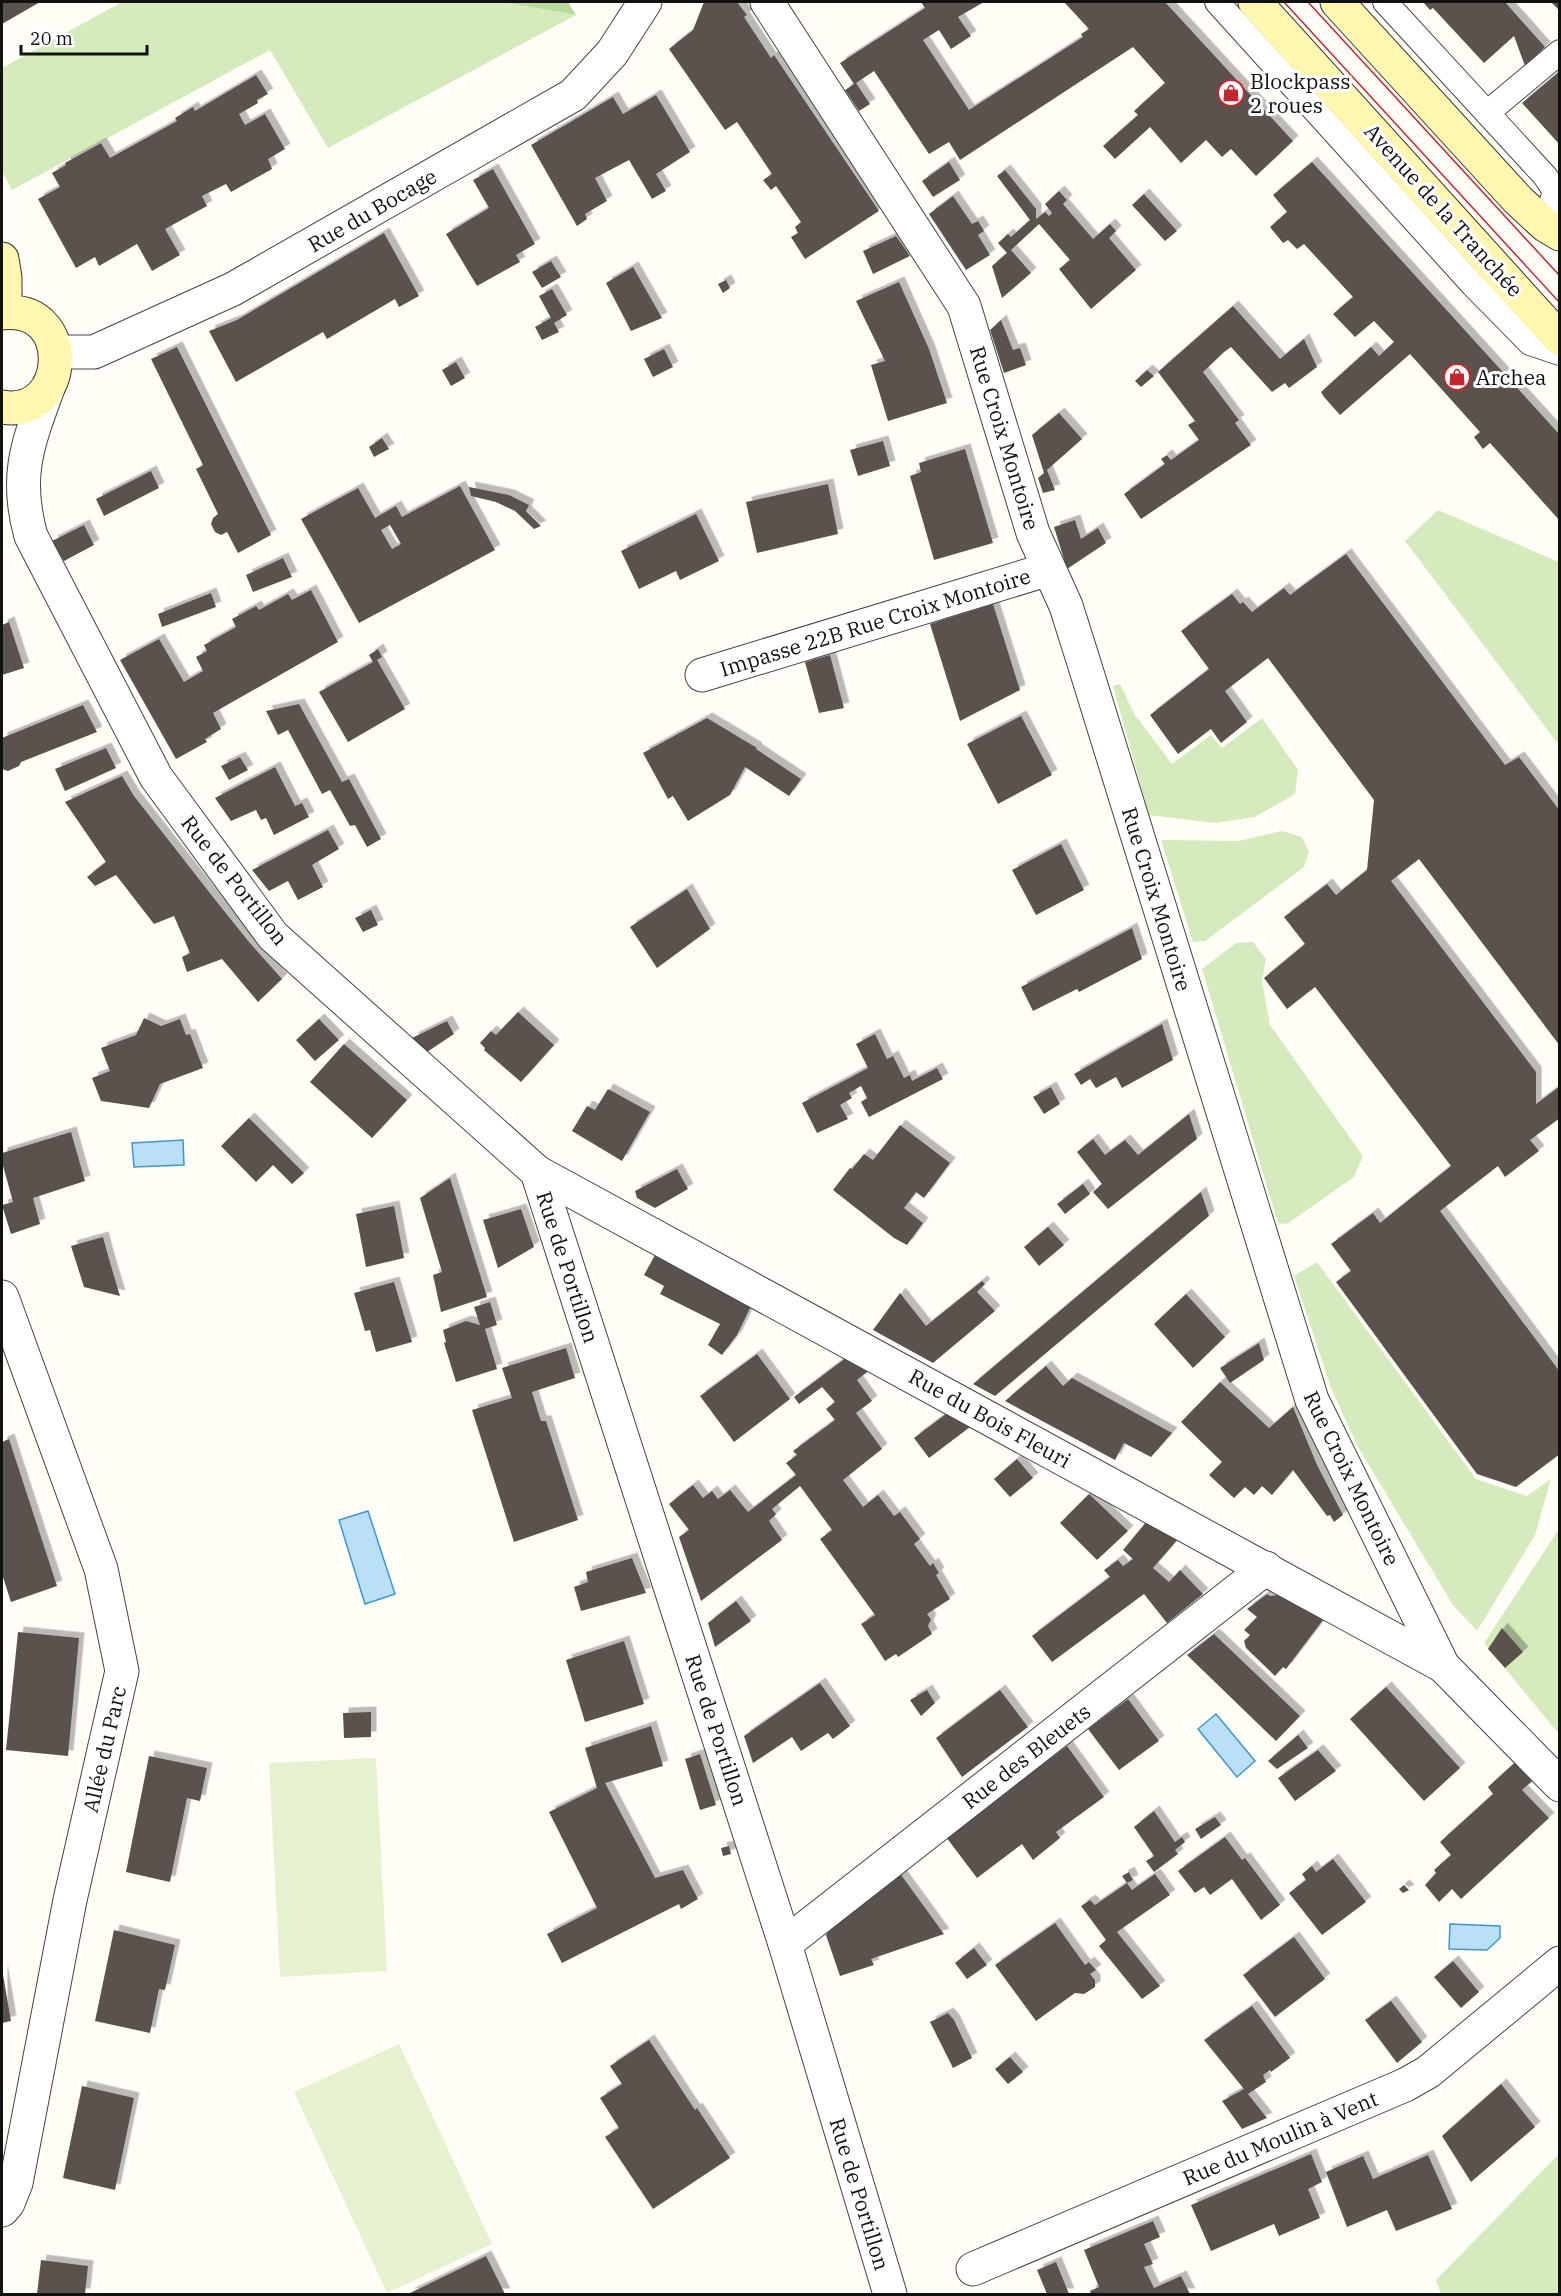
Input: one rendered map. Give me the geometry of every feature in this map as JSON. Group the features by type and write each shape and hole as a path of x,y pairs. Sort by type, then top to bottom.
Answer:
{"main road":[{"name":"Avenue de la Tranchée","path":"1255,2 1560,339"},
{"path":"1337,2 1510,191 1552,229"},
{"path":"2,259 5,278 3,312 21,314 38,321 50,336 56,352 55,373 48,388 36,399 21,406 2,407"}],"street":[{"name":"Rue du Bocage","path":"56,352 94,352 233,289 573,95 612,53 645,2"},
{"name":"Rue Croix Montoire","path":"767,2 964,306 1033,533 1066,606 1077,640 1312,1400 1443,1666 1560,1785"},
{"name":"Rue de Portillon","path":"48,388 30,435 24,461 24,512 31,536 156,777 273,936 537,1172 785,1944 890,2295"},
{"name":"Impasse 22B Rue Croix Montoire","path":"702,675 1049,569"},
{"name":"Rue du Bois Fleuri","path":"537,1172 1443,1666"},
{"name":"Allée du Parc","path":"2,1297 101,1569 122,1671 70,1900 16,2183 8,2203 2,2210"},
{"name":"Rue des Bleuets","path":"785,1944 1266,1568"},
{"name":"Rue du Moulin à Vent","path":"973,2269 1405,2085 1428,2072 1560,1963"}],"lane":[{"path":"1216,2 1465,276 1522,335 1533,345 1560,353"},
{"path":"1385,2 1545,176 1555,191 1552,229"},
{"path":"1487,113 1560,51"}],"green space":[{"path":"122,2 502,2 576,15 328,148 270,50 12,190 2,171 2,68"},
{"path":"502,2 568,2 576,15"},
{"path":"1438,510 1559,562 1559,745 1405,541"},
{"path":"1120,684 1135,715 1172,764 1211,735 1222,748 1262,718 1298,770 1295,794 1255,817 1215,823 1149,815 1113,686"},
{"path":"1282,831 1302,837 1309,852 1304,867 1205,941 1193,942 1161,840 1239,841"},
{"path":"1253,942 1266,959 1262,981 1270,1025 1363,1156 1354,1177 1287,1224 1278,1223 1202,969 1236,943"},
{"path":"1317,1262 1476,1479 1527,1496 1551,1479 1535,1535 1477,1631 1453,1605 1358,1447 1331,1388 1294,1276"},
{"path":"1559,1529 1559,1734 1484,1643"},
{"path":"376,1758 387,1971 280,1977 269,1763"},
{"path":"399,2044 492,2244 387,2293 294,2092"},
{"path":"1559,2154 1559,2294 1441,2294 1436,2280"}],"water":[{"path":"183,1140 184,1165 134,1167 132,1143"},
{"path":"368,1511 395,1594 365,1604 339,1520"},
{"path":"1216,1714 1255,1761 1237,1777 1198,1729"},
{"path":"1450,1924 1500,1926 1500,1938 1487,1950 1449,1949"}],"building":[{"path":"2,2 40,2 2,24"},
{"path":"704,2 737,2 747,15 744,17 771,58 774,55 879,211 805,259 791,237 798,233 795,227 801,222 776,186 771,190 763,180 772,174 737,122 725,130 669,49 693,30"},
{"path":"921,2 984,2 958,17 971,36 951,49 939,30 923,40 969,110 1083,37 1081,34 1089,29 1064,2 1165,2 1293,141 1256,176 1231,149 1222,157 1206,140 1181,163 1150,127 1115,159 1103,146 1138,115 1134,111 1165,83 1133,47 960,160 949,142 929,154 874,71 856,83 870,104 859,111 845,90 854,84 840,63 925,8"},
{"path":"1423,2 1505,2 1545,47 1525,66 1514,36 1484,63 1433,8 1430,10"},
{"path":"1551,2 1560,2 1560,11"},
{"path":"1560,71 1560,145 1522,103"},
{"path":"256,75 268,94 239,114 245,125 265,114 285,149 268,159 272,169 231,192 226,184 202,196 207,206 165,229 180,255 152,271 137,244 99,266 95,257 76,268 38,199 60,187 52,173 101,143 110,158 177,121 175,118 193,107 195,111"},
{"path":"656,95 690,152 656,174 666,191 652,199 629,160 595,178 607,201 585,214 587,219 577,226 531,145 613,97 623,114"},
{"path":"949,162 960,180 933,197 922,181"},
{"path":"1312,162 1560,435 1560,521 1490,443 1483,449 1474,437 1480,432 1410,354 1340,415 1324,397 1321,392 1371,347 1379,356 1394,342 1374,321 1355,337 1333,314 1353,297 1304,244 1297,249 1288,240 1283,243 1270,227 1287,212 1273,195"},
{"path":"493,169 535,244 516,255 520,262 477,286 446,234 489,208 473,180"},
{"path":"1005,170 1036,209 1036,219 1045,212 1049,216 1052,213 1045,204 1059,191 1067,200 1063,204 1093,239 1110,224 1116,231 1109,238 1136,270 1091,309 1059,269 1070,260 1039,224 1011,250 1031,273 1002,298 992,266 1007,253 998,243 1008,234 1011,237 1030,220 997,176"},
{"path":"1144,194 1177,231 1165,241 1132,205"},
{"path":"953,196 972,224 978,221 984,231 978,235 990,255 966,270 929,214"},
{"path":"384,233 419,296 399,307 395,299 327,339 323,332 236,382 209,331 237,320"},
{"path":"896,236 910,256 873,274 863,251"},
{"path":"551,261 561,277 542,288 532,272"},
{"path":"633,267 662,318 631,331 606,283"},
{"path":"726,280 730,288 723,293 718,284"},
{"path":"899,282 929,349 947,403 888,421 871,365 885,361 856,301"},
{"path":"552,289 567,315 554,323 559,332 542,340 535,327 551,318 539,296"},
{"path":"1233,306 1280,359 1304,339 1317,367 1289,388 1285,383 1272,392 1231,347 1224,352 1203,372 1239,420 1235,423 1251,445 1141,519 1124,494 1165,464 1161,459 1167,455 1171,460 1199,440 1188,425 1195,421 1158,372"},
{"path":"1001,320 1013,350 1020,348 1026,365 1004,373 990,330"},
{"path":"177,347 271,535 238,553 227,532 221,535 215,532 211,524 213,518 218,514 196,469 203,465 151,359"},
{"path":"664,349 673,367 653,377 644,359"},
{"path":"456,362 465,378 451,386 442,370"},
{"path":"1147,370 1154,376 1141,387 1135,381"},
{"path":"1059,413 1082,439 1047,470 1055,490 1043,493 1038,478 1044,473 1032,435"},
{"path":"382,438 389,449 374,457 369,447"},
{"path":"883,441 890,466 858,476 850,450"},
{"path":"965,449 993,543 934,560 910,476 921,472 919,463"},
{"path":"151,471 159,488 104,516 96,499"},
{"path":"828,484 838,534 757,553 746,502"},
{"path":"460,486 495,550 359,623 301,519 358,488 375,518 396,506 402,517","holes":["390,525 401,544 392,549 381,530"]},
{"path":"469,487 509,495 529,505 526,511 541,526 534,529 515,511 496,502 471,496"},
{"path":"696,514 719,561 680,580 676,571 639,589 621,551"},
{"path":"1075,520 1081,539 1098,528 1106,543 1067,569 1054,527"},
{"path":"84,525 94,545 64,561 52,541"},
{"path":"1346,554 1505,765 1519,757 1560,811 1560,1046 1419,859 1391,881 1536,1072 1536,1104 1560,1086 1560,1118 1530,1140 1539,1151 1505,1177 1498,1166 1440,1211 1560,1372 1560,1454 1516,1487 1477,1474 1336,1282 1351,1271 1331,1244 1373,1213 1380,1223 1451,1166 1315,987 1287,1009 1264,978 1305,944 1284,917 1327,884 1336,895 1367,870 1374,800 1268,658 1225,691 1247,722 1221,743 1211,729 1178,754 1150,715 1209,669 1181,631 1232,594 1240,604 1243,602 1252,612 1284,588 1290,595"},
{"path":"283,558 292,577 253,592 246,575"},
{"path":"311,590 338,642 213,713 221,729 205,739 207,742 176,759 120,660 159,639 184,682 203,671 196,657 207,651 204,645 236,627 232,619 256,606 259,610 288,594 292,600"},
{"path":"211,593 216,607 162,627 158,614"},
{"path":"993,604 1020,690 960,721 930,624"},
{"path":"9,622 24,668 2,675 2,625"},
{"path":"378,649 382,657 377,660 405,709 348,742 319,692 373,662 369,655"},
{"path":"830,655 844,708 819,713 805,662"},
{"path":"299,704 342,782 349,779 381,839 367,847 355,825 350,826 330,790 322,794 288,730 278,735 266,711"},
{"path":"83,705 97,732 21,762 19,766 8,771 2,769 2,738"},
{"path":"1021,716 1052,775 998,804 967,744"},
{"path":"707,718 757,748 801,779 789,796 745,767 730,795 688,821 673,796 668,799 643,753"},
{"path":"106,748 116,768 65,791 55,769"},
{"path":"240,757 248,770 229,780 221,766"},
{"path":"275,767 295,806 302,803 309,817 274,835 266,818 261,820 256,810 231,821 215,798"},
{"path":"122,776 134,796 213,897 282,979 258,1002 222,959 187,972 182,957 190,953 174,916 154,924 116,875 95,886 87,877 106,862 65,802"},
{"path":"328,830 339,849 312,865 323,887 298,900 288,881 269,891 252,870"},
{"path":"1061,844 1084,890 1036,915 1012,870"},
{"path":"687,889 710,929 657,968 630,927"},
{"path":"371,910 378,925 363,932 355,918"},
{"path":"1132,928 1142,959 1079,992 1077,989 1033,1011 1021,987"},
{"path":"518,1012 554,1045 521,1082 484,1050 485,1048 480,1043 491,1031 496,1035"},
{"path":"144,1018 161,1026 180,1019 186,1035 190,1034 203,1068 160,1084 149,1108 101,1101 92,1078 110,1071 101,1048 136,1035"},
{"path":"319,1019 339,1040 315,1061 296,1040"},
{"path":"447,1021 454,1034 427,1052 412,1038"},
{"path":"1162,1024 1173,1060 1122,1088 1116,1077 1096,1088 1090,1079 1081,1085 1074,1074"},
{"path":"875,1034 887,1059 893,1056 904,1078 910,1075 912,1081 937,1068 943,1079 869,1117 861,1102 867,1098 861,1086 849,1093 852,1098 840,1105 848,1119 817,1133 802,1103 868,1068 856,1044"},
{"path":"344,1044 407,1100 372,1138 310,1082"},
{"path":"1051,1087 1060,1104 1044,1114 1033,1097"},
{"path":"608,1089 650,1112 622,1161 572,1131 587,1106 595,1110"},
{"path":"1189,1114 1197,1139 1108,1209 1093,1192 1102,1184 1077,1152 1093,1139 1105,1155 1125,1140 1138,1155"},
{"path":"249,1118 304,1173 292,1184 273,1165 256,1182 221,1146"},
{"path":"900,1125 950,1163 924,1198 916,1192 904,1208 923,1223 907,1245 894,1238 833,1190 864,1154 873,1160"},
{"path":"71,1132 85,1181 33,1198 40,1224 11,1234 2,1205 13,1202 2,1162 2,1153"},
{"path":"677,1169 688,1189 655,1208 637,1198 635,1191"},
{"path":"450,1178 487,1297 441,1312 433,1275 442,1272 420,1198"},
{"path":"1083,1184 1090,1194 1065,1214 1057,1204"},
{"path":"1201,1192 1209,1216 995,1396 973,1384"},
{"path":"394,1206 404,1258 366,1267 356,1214"},
{"path":"521,1209 534,1247 498,1268 483,1220"},
{"path":"1048,1227 1064,1245 1039,1266 1024,1247"},
{"path":"103,1237 120,1296 84,1287 71,1246"},
{"path":"655,1255 751,1306 737,1335 722,1355 708,1345 720,1324 660,1294 664,1286 644,1275"},
{"path":"982,1281 985,1284 977,1292 995,1311 933,1363 873,1330 900,1293 926,1326"},
{"path":"394,1282 412,1342 376,1352 370,1330 365,1331 354,1293"},
{"path":"1186,1294 1225,1337 1193,1368 1154,1324"},
{"path":"490,1302 497,1325 485,1329 497,1369 456,1382 444,1343 446,1342 443,1330 466,1321 480,1325 474,1307"},
{"path":"1259,1343 1264,1360 1230,1383 1220,1368"},
{"path":"566,1348 575,1378 532,1392 541,1421 546,1421 578,1520 514,1542 472,1410 512,1398 502,1368"},
{"path":"757,1354 790,1399 734,1442 700,1396"},
{"path":"847,1357 871,1369 857,1380 872,1401 856,1413 882,1449 843,1480 863,1507 878,1495 894,1516 900,1512 920,1539 914,1544 930,1566 933,1563 939,1573 936,1575 950,1599 927,1614 931,1619 928,1626 932,1634 898,1657 896,1654 885,1661 861,1624 875,1615 820,1539 832,1530 800,1486 772,1509 776,1514 769,1521 782,1540 701,1601 679,1537 689,1530 669,1504 693,1485 703,1498 712,1491 718,1499 730,1490 748,1512 796,1475 786,1463 797,1455 793,1451 835,1420 826,1409 835,1402 822,1387 799,1404 794,1397"},
{"path":"1046,1366 1063,1386 1072,1378 1172,1433 1151,1457 1124,1443 1115,1460 1005,1401"},
{"path":"1220,1382 1269,1428 1293,1407 1317,1465 1343,1515 1334,1522 1330,1515 1327,1516 1293,1470 1272,1495 1262,1486 1254,1495 1245,1487 1234,1498 1209,1475 1222,1462 1181,1422"},
{"path":"950,1411 974,1424 929,1458 914,1438"},
{"path":"9,1439 57,1586 11,1602 2,1574 2,1442"},
{"path":"1017,1459 1033,1478 1010,1497 994,1479"},
{"path":"1089,1494 1128,1531 1097,1560 1060,1523"},
{"path":"1147,1521 1178,1539 1153,1568 1169,1582 1180,1570 1203,1594 1167,1623 1144,1594 1052,1662 1032,1636 1110,1577 1104,1570 1118,1560 1123,1566 1133,1559 1123,1550"},
{"path":"632,1558 646,1593 581,1611 574,1587 588,1582 586,1572"},
{"path":"1267,1594 1278,1595 1323,1620 1286,1669 1283,1667 1275,1676 1246,1648 1244,1641 1250,1635 1244,1630 1257,1617 1247,1609"},
{"path":"736,1601 751,1621 715,1647 708,1623"},
{"path":"1502,1628 1523,1652 1505,1668 1488,1649"},
{"path":"18,1632 79,1638 68,1756 6,1750"},
{"path":"1214,1634 1300,1716 1276,1741 1187,1655"},
{"path":"624,1641 644,1704 585,1722 566,1660"},
{"path":"820,1683 850,1726 833,1739 828,1733 801,1751 792,1737 753,1763 744,1736"},
{"path":"1386,1687 1460,1768 1424,1801 1350,1719"},
{"path":"927,1690 935,1703 921,1716 910,1700"},
{"path":"1000,1690 1028,1727 962,1777 936,1738"},
{"path":"1128,1699 1159,1741 1119,1770 1088,1729"},
{"path":"371,1712 371,1737 344,1738 343,1713"},
{"path":"651,1726 663,1766 605,1783 655,1878 683,1870 698,1899 681,1909 679,1904 562,1963 547,1934 597,1908 549,1812 597,1788 585,1748"},
{"path":"1298,1735 1308,1748 1277,1769 1268,1761"},
{"path":"1067,1746 1104,1797 1056,1832 1060,1838 1033,1860 1022,1844 977,1878 946,1837"},
{"path":"1318,1750 1336,1771 1295,1801 1278,1778"},
{"path":"700,1754 716,1805 700,1810 685,1759"},
{"path":"149,1756 207,1768 200,1801 187,1798 170,1882 126,1872"},
{"path":"1521,1757 1538,1776 1522,1790 1549,1818 1461,1899 1452,1889 1439,1902 1425,1885 1436,1873 1434,1870 1451,1855 1440,1842 1493,1794 1488,1787"},
{"path":"1154,1811 1175,1842 1182,1837 1185,1842 1175,1850 1178,1854 1154,1872 1146,1861 1154,1856 1134,1827"},
{"path":"1215,1817 1221,1825 1201,1839 1195,1829"},
{"path":"1225,1837 1242,1860 1245,1858 1280,1905 1261,1920 1232,1879 1210,1895 1204,1887 1195,1893 1178,1871"},
{"path":"729,1846 731,1854 723,1856 721,1848"},
{"path":"1333,1859 1366,1902 1322,1935 1289,1893 1306,1880 1302,1874 1312,1866 1316,1872"},
{"path":"899,1872 944,1934 871,1959 874,1965 840,1976 826,1935 837,1920"},
{"path":"1129,1872 1133,1880 1127,1883 1122,1876"},
{"path":"1155,1874 1170,1895 1117,1932 1160,1986 1142,1999 1099,1946 1106,1940 1081,1906 1090,1900 1095,1905 1127,1883 1132,1890"},
{"path":"1404,1885 1409,1890 1403,1893 1399,1889"},
{"path":"1055,1923 1085,1965 1089,1962 1096,1970 1090,1974 1095,1980 1095,1987 1084,1994 1075,1993 1036,2021 995,1965"},
{"path":"114,1930 175,1945 165,1990 159,1989 150,2033 95,2021"},
{"path":"1294,1937 1325,1979 1275,2017 1243,1975"},
{"path":"974,1948 987,1965 967,1979 955,1963"},
{"path":"1453,1961 1479,1992 1461,2008 1434,1977"},
{"path":"2,1969 11,2021 2,2023"},
{"path":"1391,2001 1422,2042 1397,2063 1365,2020"},
{"path":"1252,2006 1290,2058 1263,2075 1266,2082 1248,2094 1267,2118 1242,2129 1222,2101 1244,2089 1204,2040"},
{"path":"948,2013 954,2020 972,2058 953,2068 930,2022"},
{"path":"649,2040 730,2158 653,2209 605,2137 619,2128 600,2098 622,2084 610,2066"},
{"path":"1010,2057 1023,2072 1008,2084 995,2069"},
{"path":"1501,2084 1535,2127 1471,2182 1442,2136"},
{"path":"82,2086 134,2098 115,2190 63,2178"},
{"path":"1311,2154 1322,2182 1308,2189 1320,2218 1279,2236 1274,2224 1211,2251 1191,2205"},
{"path":"1428,2155 1452,2209 1396,2231 1387,2210 1347,2227 1326,2172 1363,2156 1373,2179"},
{"path":"1153,2221 1160,2237 1144,2244 1153,2264 1144,2267 1154,2288 1181,2276 1190,2294 1091,2294 1090,2291 1099,2287 1084,2250"},
{"path":"486,2256 505,2294 408,2294"},
{"path":"41,2260 88,2266 85,2294 37,2294"},
{"path":"1056,2262 1069,2294 1047,2294 1037,2270"}],"tram line":[{"path":"1284,2 1560,303"},
{"path":"1308,2 1560,276"}],"place":[{"name":"Blockpass 2 roues","path":"1231,93"},
{"name":"Archea","path":"1457,377"}]}
